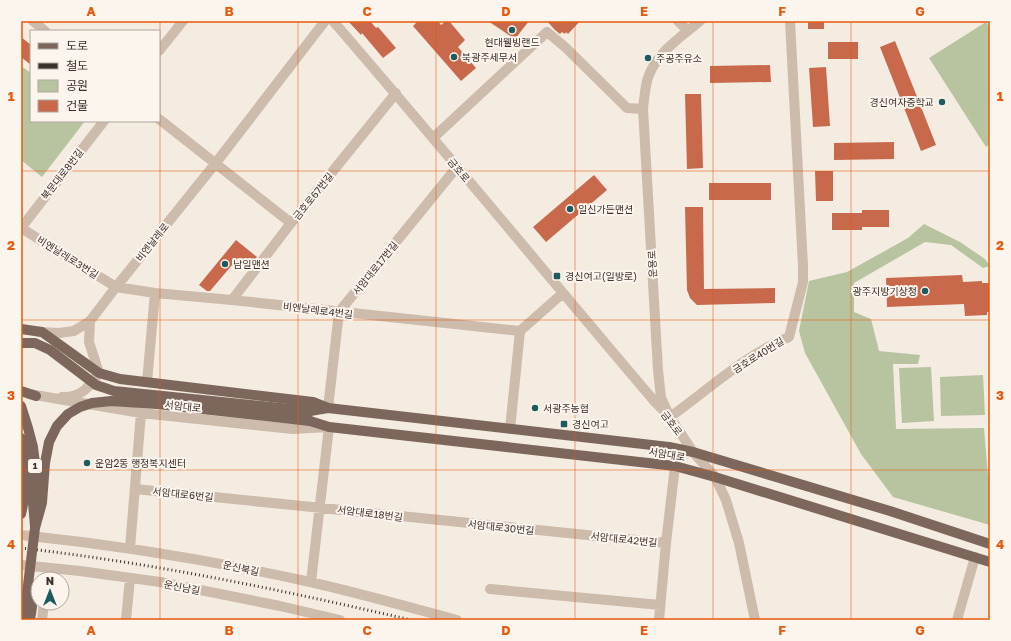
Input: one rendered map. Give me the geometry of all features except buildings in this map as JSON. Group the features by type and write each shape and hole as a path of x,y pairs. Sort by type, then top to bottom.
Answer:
{"main road":[{"path":"21,329 42,332 99,373 120,379 313,402 328,408"},
{"path":"21,343 34,343 50,350 96,385 114,391 310,416"},
{"path":"21,392 36,396"},
{"path":"35,528 42,503 49,442 57,426 68,414 80,407 92,403 111,401 310,416"},
{"name":"1","path":"21,406 33,447 36,471 33,503 35,528 28,593 23,608 22,620"},
{"name":"서암대로","path":"310,416 328,408 669,447 693,452 890,511 990,544"},
{"name":"서암대로","path":"310,416 328,427 675,466 715,476 990,562"},
{"name":"1","path":"21,438 26,467 24,500 21,514"},
{"path":"28,593 32,607 30,620"}],"street":[{"path":"32,21 45,30"},
{"path":"160,50 183,21"},
{"name":"비엔날레로","path":"90,321 116,286 215,164 325,21"},
{"name":"금호로","path":"333,21 396,93 562,293 655,402 670,417 693,452 715,476 726,500 740,543 755,620"},
{"path":"678,21 688,30"},
{"name":"운용로","path":"670,417 661,398 658,370 643,109 647,79 656,62 665,50 700,21"},
{"name":"금호로40번길","path":"670,417 744,363 779,341 790,337 803,282 803,266 790,21"},
{"path":"433,138 547,32 565,47 627,108 643,109"},
{"name":"금호로67번길","path":"232,300 291,223 396,93"},
{"path":"160,120 291,223"},
{"name":"북문대로8번길","path":"21,228 103,122"},
{"name":"서암대로17번길","path":"339,312 457,167"},
{"name":"비엔날레로3번길","path":"21,228 116,286"},
{"name":"비엔날레로4번길","path":"116,286 155,293 232,300 520,332"},
{"path":"147,382 155,293"},
{"path":"510,429 520,332 562,293"},
{"path":"328,408 339,312"},
{"path":"21,332 74,332 90,321"},
{"path":"36,396 71,397 88,389 99,373 89,342 90,321"},
{"name":"서암대로","path":"36,396 141,414 293,429 328,427"},
{"path":"130,548 141,414"},
{"path":"311,582 328,427"},
{"name":"서암대로42번길","path":"659,620 675,466"},
{"name":"서암대로6번길","path":"135,489 231,499"},
{"name":"서암대로18번길","path":"231,499 320,507 420,519"},
{"name":"서암대로30번길","path":"420,519 582,535"},
{"name":"운신북길","path":"21,535 130,548 208,561 311,582 457,620"},
{"name":"서암대로42번길","path":"582,535 666,543"},
{"path":"957,620 975,557"},
{"name":"운신남길","path":"21,565 80,571 160,582 310,616 340,620"},
{"path":"126,620 130,578"},
{"path":"490,589 660,605"}],"green space":[{"path":"986,22 990,28 990,144 986,147 929,58"},
{"path":"21,66 30,72 30,122 84,122 42,177 21,160"},
{"path":"924,224 960,242 985,259 990,266 983,268 951,245 925,242 854,283 854,312 871,319 879,351 920,355 918,364 893,364 896,429 984,428 988,475 990,479 990,525 893,497 861,454 805,353 799,331 809,281 847,272 908,238"},
{"path":"931,367 934,421 902,423 899,368"},
{"path":"983,375 985,415 941,416 940,377"}],"railway":[{"path":"21,548 119,561 217,578 411,620"}],"place":[{"name":"현대웰빙랜드","path":"512,30"},
{"name":"북광주세무서","path":"454,57"},
{"name":"주공주유소","path":"648,58"},
{"name":"경신여자중학교","path":"942,102"},
{"name":"일신가든맨션","path":"570,209"},
{"name":"남일맨션","path":"225,264"},
{"name":"경신여고(일방로)","path":"557,276"},
{"name":"광주지방기상청","path":"925,291"},
{"name":"서광주농협","path":"535,408"},
{"name":"경신여고","path":"564,424"},
{"name":"운암2동 행정복지센터","path":"87,463"}]}
